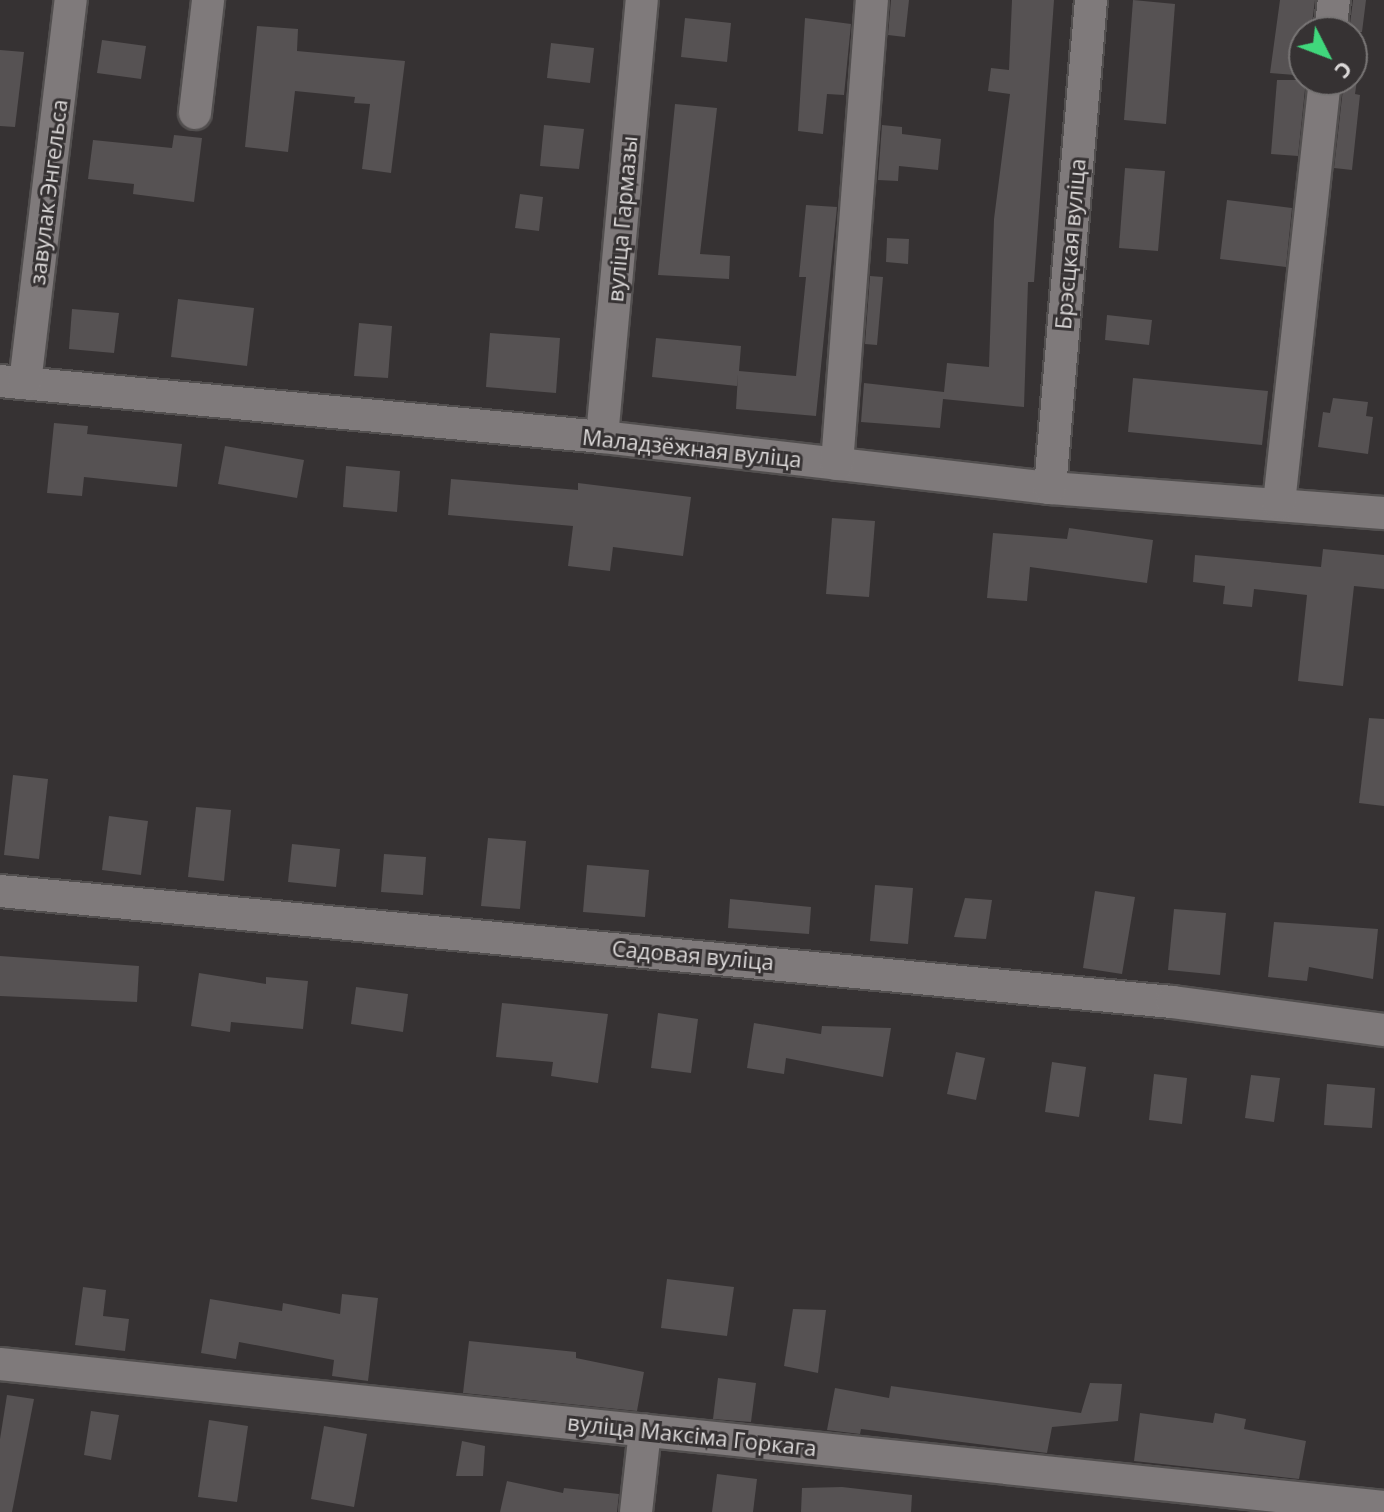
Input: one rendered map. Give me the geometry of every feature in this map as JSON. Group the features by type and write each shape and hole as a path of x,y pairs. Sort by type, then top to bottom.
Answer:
{"street":[{"name":"завулак Энгельса","path":"13,382 71,0"},
{"path":"195,113 208,0"},
{"name":"вуліца Гармазы","path":"602,437 642,0"},
{"path":"837,464 872,0"},
{"name":"Брэсцкая вуліца","path":"1050,488 1091,0"},
{"path":"1279,503 1323,96"},
{"name":"Маладзёжная вуліца","path":"13,382 602,437 1050,488 1384,513"},
{"name":"Садовая вуліца","path":"0,891 1109,996 1384,1030"},
{"name":"вуліца Максіма Горкага","path":"0,1364 1384,1507"},
{"path":"636,1512 645,1430"}],"building":[{"path":"891,0 909,0 905,37 888,35"},
{"path":"1012,0 1054,0 1034,282 1028,282 1024,407 943,399 940,428 861,422 864,383 944,392 947,363 989,367 994,219 1010,94 988,91 991,68 1009,70"},
{"path":"1133,0 1175,4 1166,124 1124,120"},
{"path":"1280,0 1315,0 1313,16 1288,16 1288,74 1270,73"},
{"path":"1353,0 1366,0 1364,16 1351,16"},
{"path":"685,18 731,23 727,62 681,57"},
{"path":"805,18 851,24 844,95 827,94 823,134 798,131"},
{"path":"257,26 298,29 297,51 405,61 391,173 362,169 370,104 354,103 355,97 295,91 288,152 245,147"},
{"path":"102,40 146,46 141,79 97,73"},
{"path":"551,43 594,48 590,83 547,78"},
{"path":"0,50 24,52 15,127 0,126"},
{"path":"1277,80 1288,80 1288,96 1304,96 1298,156 1271,154"},
{"path":"1342,96 1360,96 1352,170 1334,168"},
{"path":"675,104 717,108 700,254 730,256 729,279 658,275"},
{"path":"544,125 584,129 579,169 540,166"},
{"path":"882,125 902,127 902,134 941,139 938,170 899,166 898,181 878,180"},
{"path":"174,135 202,138 194,202 133,194 134,184 88,179 93,140 172,148"},
{"path":"1125,168 1165,171 1158,251 1119,248"},
{"path":"520,194 543,197 539,231 515,228"},
{"path":"1227,200 1292,208 1286,267 1220,259"},
{"path":"806,205 837,207 816,416 736,409 738,374 737,386 652,377 656,338 741,346 739,371 796,376 806,277 799,277"},
{"path":"887,238 909,239 908,264 886,262"},
{"path":"870,276 883,277 877,345 865,344"},
{"path":"178,299 254,308 247,366 171,357"},
{"path":"72,309 119,313 114,353 69,349"},
{"path":"1107,315 1152,320 1149,345 1105,340"},
{"path":"359,323 392,326 388,378 354,376"},
{"path":"490,333 560,338 556,393 486,387"},
{"path":"1133,378 1268,391 1262,445 1128,432"},
{"path":"1333,398 1368,402 1366,416 1373,417 1368,454 1318,447 1323,412 1330,413"},
{"path":"54,423 88,426 87,434 182,444 177,487 84,477 82,496 47,493"},
{"path":"225,446 304,460 297,498 218,484"},
{"path":"346,466 400,471 397,512 343,507"},
{"path":"451,479 578,490 578,483 691,497 683,556 613,547 610,571 568,566 573,526 448,515"},
{"path":"832,518 875,521 869,597 826,594"},
{"path":"1069,528 1153,540 1147,583 1030,567 1027,601 987,598 993,533 1067,539"},
{"path":"1323,549 1384,555 1384,589 1354,586 1343,686 1298,681 1307,595 1254,589 1252,607 1223,604 1225,586 1193,582 1195,555 1321,567"},
{"path":"1369,718 1384,719 1384,806 1359,803"},
{"path":"13,775 48,779 39,859 4,855"},
{"path":"196,807 231,810 224,881 188,877"},
{"path":"109,816 148,821 141,875 102,870"},
{"path":"488,838 526,841 520,909 481,906"},
{"path":"292,844 340,849 336,887 288,882"},
{"path":"384,854 426,857 423,895 381,892"},
{"path":"587,865 649,870 645,917 583,912"},
{"path":"875,885 913,888 908,944 870,941"},
{"path":"1095,891 1135,897 1122,974 1083,968"},
{"path":"965,898 992,900 986,939 954,937"},
{"path":"730,899 811,907 809,934 728,928"},
{"path":"1174,909 1226,913 1220,975 1168,970"},
{"path":"1274,922 1378,929 1373,979 1309,967 1307,981 1268,977"},
{"path":"0,956 139,966 137,1002 0,996"},
{"path":"199,973 266,984 266,977 308,981 303,1029 231,1022 230,1032 191,1026"},
{"path":"356,987 408,994 403,1032 351,1024"},
{"path":"502,1003 608,1014 598,1083 551,1076 553,1062 496,1057"},
{"path":"658,1013 698,1019 691,1073 651,1068"},
{"path":"754,1023 821,1034 822,1026 891,1028 883,1077 786,1058 784,1074 747,1068"},
{"path":"956,1052 985,1058 976,1100 947,1094"},
{"path":"1052,1062 1086,1067 1079,1117 1045,1112"},
{"path":"1154,1074 1187,1078 1182,1124 1149,1120"},
{"path":"1251,1075 1280,1078 1274,1122 1245,1118"},
{"path":"1327,1084 1375,1088 1372,1128 1324,1125"},
{"path":"667,1279 734,1287 727,1336 661,1328"},
{"path":"83,1287 106,1290 103,1316 129,1319 125,1351 75,1345"},
{"path":"342,1294 378,1298 368,1381 332,1376 334,1360 239,1342 236,1359 201,1353 210,1299 282,1311 283,1303 340,1314"},
{"path":"793,1309 826,1310 818,1373 784,1366"},
{"path":"469,1341 576,1352 576,1358 644,1372 637,1411 463,1393"},
{"path":"718,1378 756,1383 751,1422 713,1419"},
{"path":"1090,1383 1122,1384 1118,1421 1052,1427 1047,1453 861,1429 860,1434 827,1430 835,1388 889,1398 891,1386 1081,1413"},
{"path":"7,1395 34,1399 12,1512 0,1512 0,1439"},
{"path":"91,1411 119,1415 111,1460 84,1455"},
{"path":"1140,1413 1213,1423 1215,1413 1246,1419 1244,1429 1306,1441 1299,1479 1134,1461"},
{"path":"209,1420 248,1426 237,1502 198,1497"},
{"path":"324,1426 367,1434 354,1507 311,1499"},
{"path":"462,1441 485,1446 483,1476 456,1476"},
{"path":"717,1474 757,1479 753,1512 712,1512"},
{"path":"507,1481 563,1493 564,1488 619,1494 617,1512 500,1512"},
{"path":"842,1487 912,1495 911,1512 801,1512 802,1488"}]}
